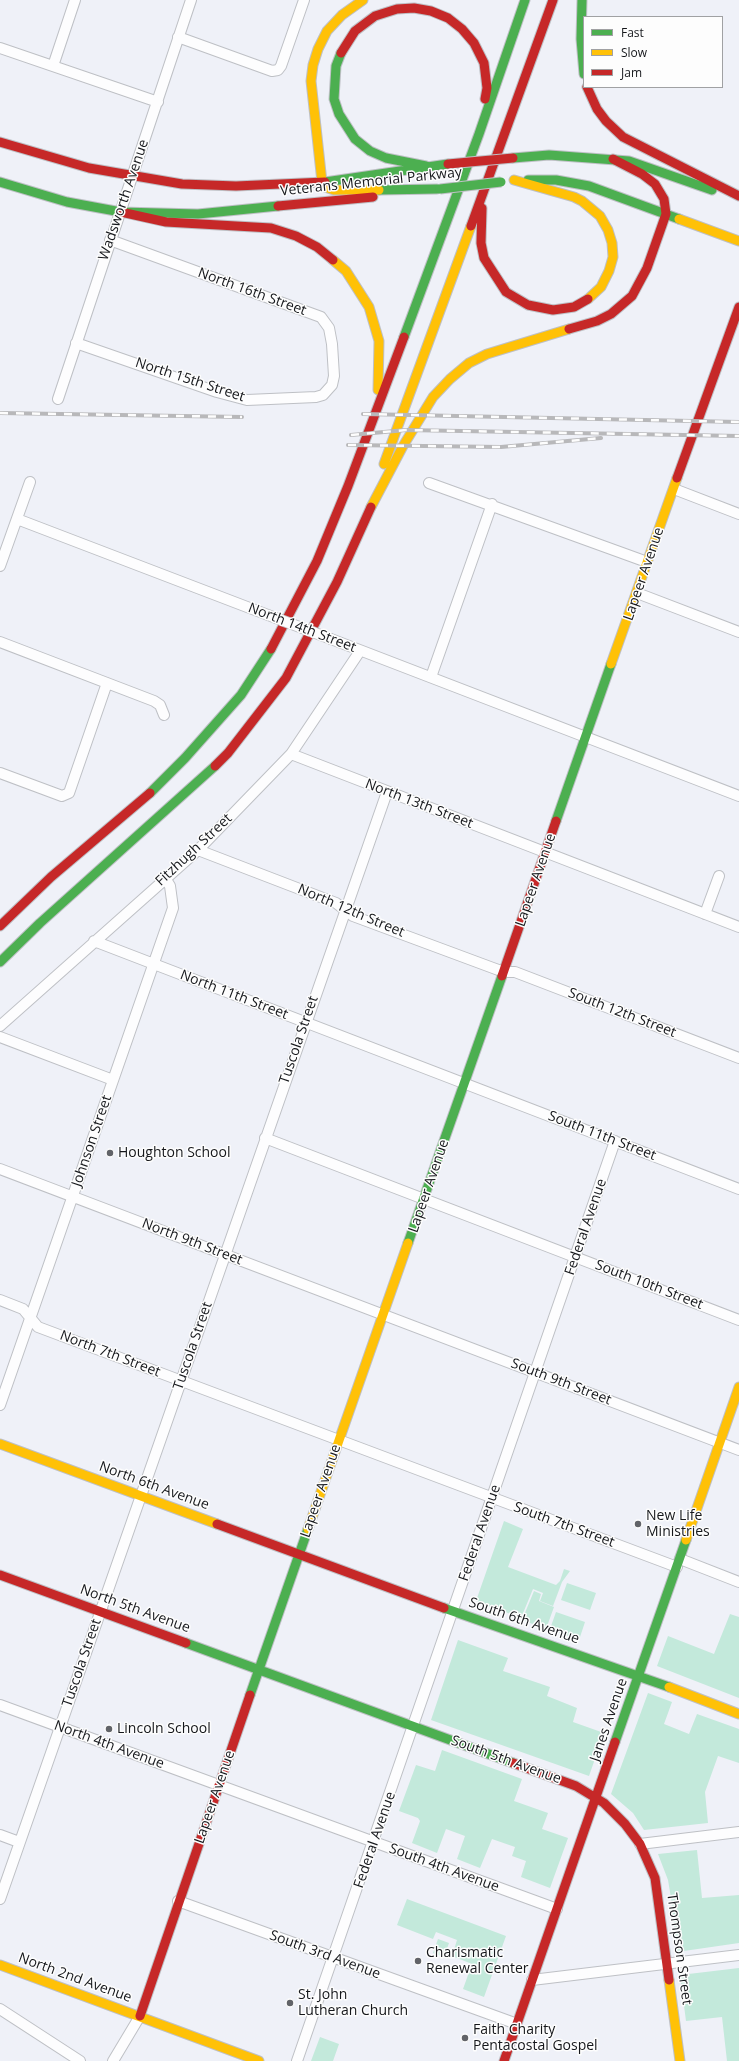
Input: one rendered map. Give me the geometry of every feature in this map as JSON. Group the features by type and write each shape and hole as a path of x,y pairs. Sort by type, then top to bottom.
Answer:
{"main road":[{"path":"363,0 342,15 327,32 318,49 313,65 311,81 322,182 325,187 334,190 438,189"},
{"path":"0,926 51,877 158,786 241,695 267,656 317,561 348,486 479,134 525,0"},
{"path":"0,962 40,923 191,789 228,753 286,678 337,582 368,512 390,446 553,0"},
{"path":"582,0 581,39 583,62"},
{"path":"426,166 386,158 370,151 355,139 339,114 334,99 334,80 340,56 347,41 355,31 375,16 397,9 414,8 431,11 448,18 462,29 474,43 484,63 487,88 479,134"},
{"path":"588,88 597,109 606,121 623,137 739,198"},
{"name":"Veterans Memorial Parkway","path":"0,142 89,168 182,184 236,186 322,182 426,166 549,155 613,159 654,168 739,198"},
{"path":"368,512 429,404 450,379 469,363 506,347 597,321 616,310 632,296 638,286 666,214 664,199 655,184 642,174 613,159"},
{"name":"Veterans Memorial Parkway","path":"0,182 60,201 120,212 198,214 326,202 514,180 539,179 589,186 739,241"},
{"path":"481,196 481,243 484,258 497,282 506,292 528,305 552,310 574,307 587,300 601,287 609,271 613,257 612,243 608,230 600,216 582,201 574,197 514,180"},
{"path":"120,212 166,222 271,228 296,236 331,256 346,271 359,289 369,307 374,322 379,341 380,360 376,414"},
{"name":"Lapeer Avenue","path":"140,2016 178,1901 339,1439 647,562 739,307"},
{"name":"Janes Avenue","path":"504,2061 679,1563 739,1387"},
{"name":"North 6th Avenue","path":"0,1444 299,1555"},
{"name":"South 6th Avenue","path":"299,1555 454,1612 639,1677 648,1678 739,1714"},
{"name":"North 5th Avenue","path":"0,1575 259,1670"},
{"name":"South 5th Avenue","path":"259,1670 576,1786 596,1798 617,1815 640,1844"},
{"name":"Thompson Street","path":"640,1844 655,1878 680,2061"},
{"name":"North 2nd Avenue","path":"0,1965 260,2061"}],"street":[{"path":"53,66 74,0"},
{"name":"Wadsworth Avenue","path":"58,400 110,240 158,102 190,0"},
{"path":"178,37 272,71 278,70 281,66 304,0"},
{"path":"0,48 158,102"},
{"name":"North 16th Street","path":"110,240 321,318 329,328 332,344 334,376 329,390"},
{"name":"North 15th Street","path":"76,342 217,392 247,400 316,397 329,390"},
{"path":"0,566 30,482"},
{"path":"429,482 647,562"},
{"path":"674,489 739,514"},
{"path":"431,677 492,504"},
{"name":"North 14th Street","path":"17,519 739,796"},
{"path":"637,593 739,632"},
{"path":"0,642 154,701 160,705 164,716"},
{"name":"Fitzhugh Street","path":"0,1026 198,850 291,754 336,689 360,650"},
{"path":"0,773 66,795 69,793 107,684"},
{"name":"North 13th Street","path":"291,754 739,927"},
{"name":"Tuscola Street","path":"0,1899 224,1254 387,792"},
{"name":"North 12th Street","path":"198,850 336,904 353,916 504,972"},
{"path":"705,914 719,876"},
{"name":"Johnson Street","path":"0,1405 173,908 170,886 165,878"},
{"name":"North 11th Street","path":"94,941 465,1083"},
{"name":"South 12th Street","path":"504,972 515,972 739,1058"},
{"path":"0,1038 113,1080"},
{"name":"South 11th Street","path":"465,1083 739,1189"},
{"name":"South 10th Street","path":"265,1138 576,1256 739,1320"},
{"name":"Federal Avenue","path":"298,2061 454,1612 615,1141"},
{"name":"North 9th Street","path":"0,1169 384,1314"},
{"name":"North 7th Street","path":"0,1300 23,1309 38,1327 339,1439"},
{"name":"South 9th Street","path":"384,1314 739,1450"},
{"name":"South 7th Street","path":"339,1439 492,1498 679,1563 739,1582"},
{"name":"North 4th Avenue","path":"0,1705 219,1786"},
{"name":"South 4th Avenue","path":"219,1786 557,1908"},
{"path":"640,1844 739,1832"},
{"path":"0,1835 19,1842"},
{"name":"South 3rd Avenue","path":"178,1901 517,2024"},
{"path":"532,1980 739,1955"},
{"path":"0,2009 80,2061"},
{"name":"Lapeer Avenue","path":"113,2061 140,2016"}],"green space":[{"path":"504,1521 523,1529 508,1567 556,1585 560,1581 564,1569 570,1571 562,1582 553,1606 540,1601 543,1593 533,1589 521,1618 476,1601"},
{"path":"567,1583 596,1593 590,1610 561,1600"},
{"path":"534,1591 541,1594 539,1601 554,1607 546,1629 522,1620"},
{"path":"556,1612 585,1622 579,1640 550,1629"},
{"path":"730,1614 739,1617 739,1698 657,1666 668,1636 714,1654"},
{"path":"458,1640 508,1658 503,1671 550,1687 547,1696 577,1708 573,1722 604,1733 589,1776 431,1720"},
{"path":"648,1693 672,1702 664,1724 689,1734 697,1714 739,1729 739,1763 718,1756 705,1792 708,1823 644,1830 633,1813 611,1794"},
{"path":"442,1750 522,1779 514,1801 548,1813 542,1829 568,1838 550,1888 521,1877 526,1861 512,1856 515,1847 492,1839 480,1868 457,1859 465,1836 446,1829 437,1853 412,1843 420,1821 418,1818 399,1811 416,1765 435,1771"},
{"path":"697,1850 702,1898 739,1895 739,1943 677,1952 668,1880 658,1854"},
{"path":"407,1899 506,1936 484,1997 463,1989 472,1964 452,1956 457,1940 436,1932 433,1939 397,1925"},
{"path":"438,1939 449,1943 444,1957 433,1953"},
{"path":"739,1968 739,2061 727,2061 722,2017 686,2021 680,1975"},
{"path":"320,2037 339,2044 333,2061 311,2061"}],"railway":[{"path":"0,413 242,417"},
{"path":"363,414 739,422"},
{"path":"351,435 406,430 739,436"},
{"path":"348,445 501,447 601,438"}],"traffic: fast":[{"path":"404,337 479,134 525,0"},
{"path":"582,0 581,39 583,62"},
{"path":"341,53 336,66 334,99 339,114 355,139 370,151 386,158 426,166"},
{"path":"513,158 549,155 629,161 712,190"},
{"path":"325,182 448,164"},
{"path":"528,180 556,180 589,186 679,219"},
{"path":"0,182 67,202 121,212 198,214 278,206"},
{"path":"440,189 501,182"},
{"path":"379,190 437,189"},
{"path":"150,793 185,758 241,695 271,649"},
{"path":"556,821 611,664"},
{"path":"0,962 40,923 215,766"},
{"path":"408,1243 502,976"},
{"path":"250,1695 308,1529"},
{"path":"615,1742 686,1540"},
{"path":"444,1608 669,1687"},
{"path":"186,1643 513,1763"}],"traffic: slow":[{"path":"363,0 342,15 327,31 318,49 313,65 311,81 322,182 325,187 334,190 379,190"},
{"path":"514,180 574,197 582,201 600,216 608,230 612,243 613,257 609,271 601,287 588,299"},
{"path":"679,219 739,241"},
{"path":"384,464 471,226"},
{"path":"333,260 346,271 369,307 379,341 378,390"},
{"path":"371,507 403,446 433,397 450,379 469,363 487,354 569,329"},
{"path":"611,664 677,478"},
{"path":"308,1529 408,1243"},
{"path":"686,1540 739,1387"},
{"path":"0,1444 217,1524"},
{"path":"669,1687 739,1714"},
{"path":"0,1965 259,2061"},
{"path":"669,1980 680,2061"}],"traffic: jam":[{"path":"471,226 553,0"},
{"path":"341,53 355,31 375,16 397,9 414,8 431,11 448,18 462,29 474,43 484,63 487,88 485,99"},
{"path":"587,88 597,109 606,121 623,137 739,196"},
{"path":"0,142 89,168 182,184 236,186 325,182"},
{"path":"448,164 513,158"},
{"path":"569,329 597,321 611,314 632,296 647,268 666,214 664,199 655,184 642,174 613,159"},
{"path":"278,206 373,197"},
{"path":"482,208 481,243 484,258 506,292 528,305 553,310 574,307 588,299"},
{"path":"121,212 166,222 271,228 296,236 317,247 333,260"},
{"path":"677,478 739,307"},
{"path":"271,649 317,561 348,486 404,337"},
{"path":"215,766 228,753 286,678 337,582 371,507"},
{"path":"0,926 51,877 150,793"},
{"path":"502,976 556,821"},
{"path":"217,1524 444,1608"},
{"path":"0,1575 186,1643"},
{"path":"140,2016 250,1695"},
{"path":"504,2061 615,1742"},
{"path":"513,1763 576,1786 604,1803 625,1824 640,1844 655,1878 669,1980"}],"place":[{"name":"Houghton School","path":"110,1153"},
{"name":"New Life Ministries","path":"638,1524"},
{"name":"Lincoln School","path":"109,1729"},
{"name":"Charismatic Renewal Center","path":"418,1961"},
{"name":"St. John Lutheran Church","path":"290,2003"},
{"name":"Faith Charity Pentacostal Gospel","path":"465,2038"}]}
